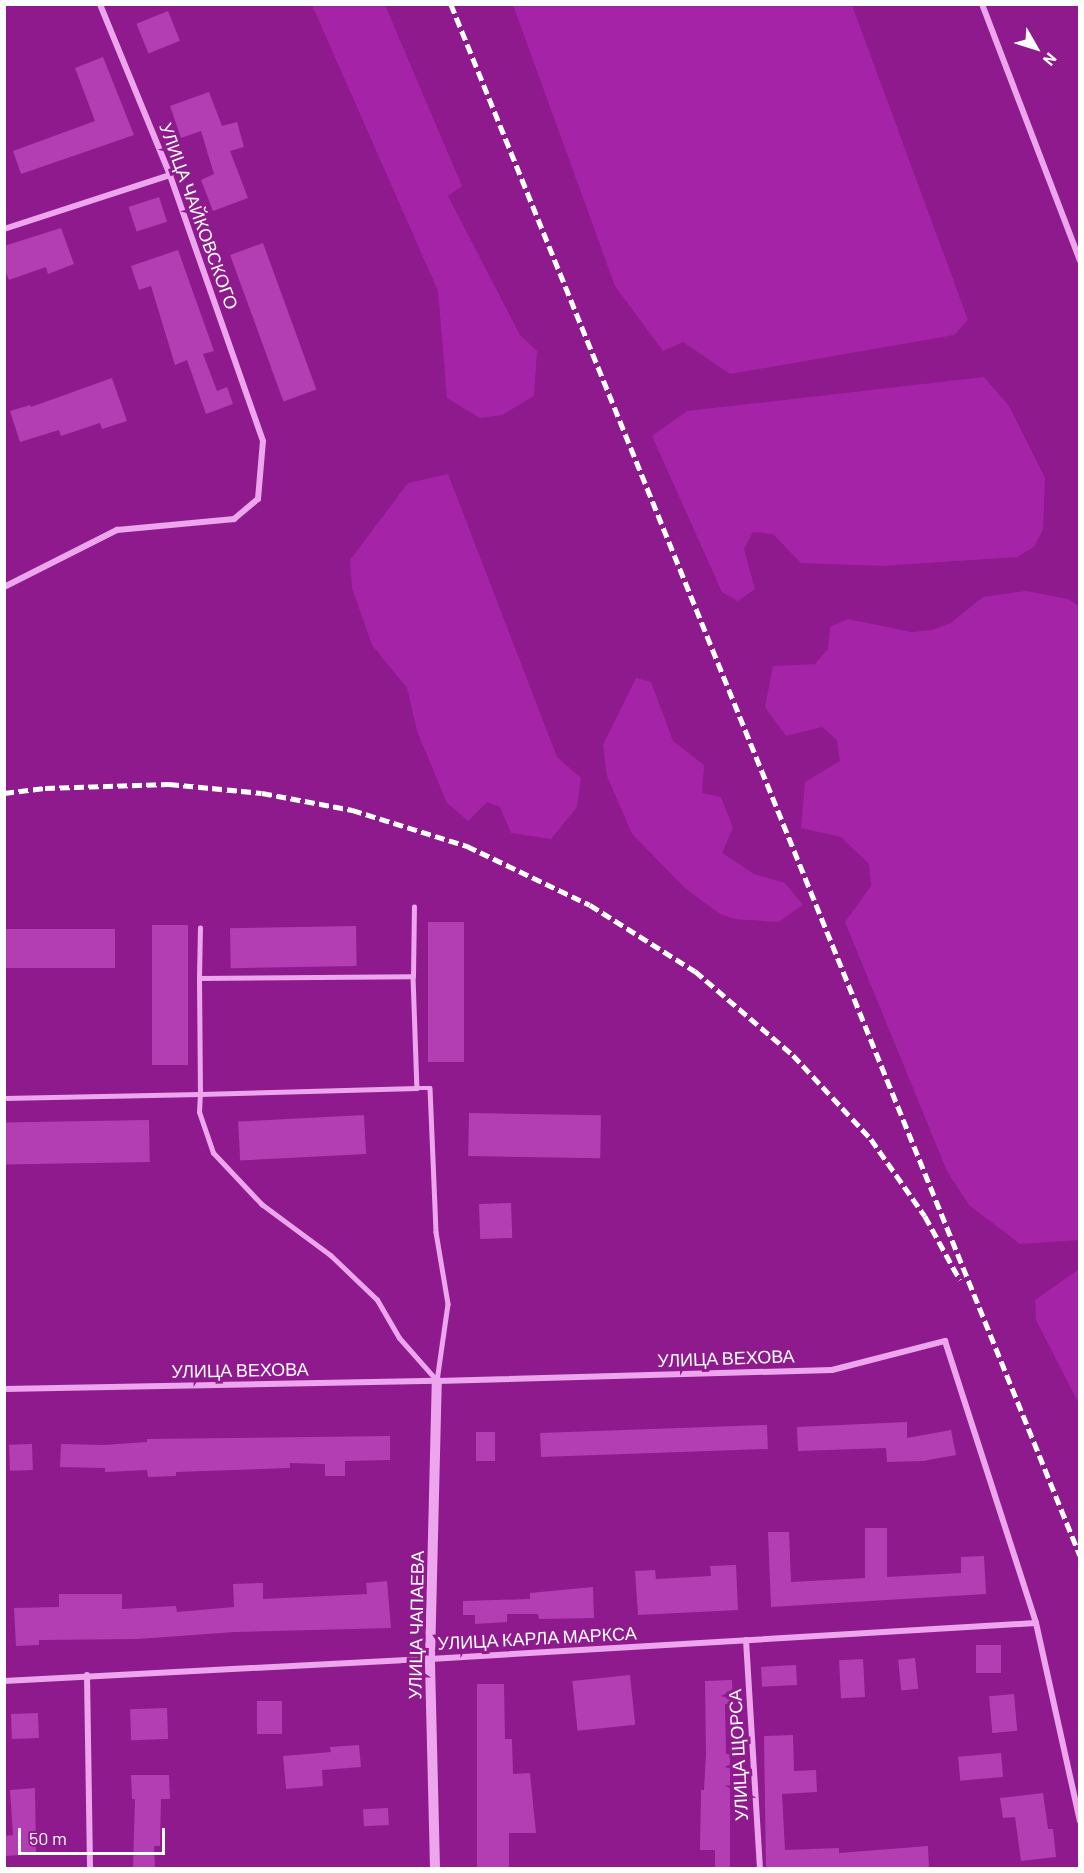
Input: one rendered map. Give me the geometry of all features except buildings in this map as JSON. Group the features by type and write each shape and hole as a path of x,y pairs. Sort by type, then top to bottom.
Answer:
{"street":[{"name":"УЛИЦА ЧАЙКОВСКОГО","path":"4,587 117,530 234,519 258,499 263,441 170,174 100,4"},
{"path":"982,4 1080,261"},
{"path":"4,229 170,174"},
{"name":"УЛИЦА ВЕХОВА","path":"4,1389 437,1382 832,1370 945,1341 1036,1623 1080,1821"},
{"name":"УЛИЦА ЧАПАЕВА","path":"435,1869 430,1659 437,1382"},
{"name":"УЛИЦА КАРЛА МАРКСА","path":"4,1681 430,1659 1036,1623"},
{"name":"УЛИЦА ЩОРСА","path":"746,1640 760,1869"},
{"path":"87,1675 90,1869"}],"lane":[{"path":"414,907 413,976 417,1088"},
{"path":"200,928 199,1112 213,1154 262,1205 331,1256 377,1300 399,1338 437,1382"},
{"path":"199,978 413,976"},
{"path":"4,1098 430,1088 436,1232 448,1304 437,1382"}],"shaded area":[{"path":"312,5 385,5 462,186 448,196 520,335 537,351 534,396 502,415 480,418 447,398 438,291"},
{"path":"513,5 852,5 968,320 954,335 730,374 683,342 663,351 615,286"},
{"path":"984,377 1009,406 1045,478 1043,530 1034,547 1017,557 882,566 801,563 773,534 753,532 744,549 755,589 738,601 722,592 652,436 687,411"},
{"path":"448,474 557,757 581,778 577,807 551,839 511,833 500,807 487,802 468,821 447,803 417,731 407,688 372,645 352,588 350,560 408,483"},
{"path":"1026,591 1068,599 1079,606 1080,1240 1020,1244 969,1205 947,1171 845,922 871,886 869,864 841,837 801,828 805,782 840,761 837,740 822,727 786,736 765,707 773,666 815,664 828,649 830,627 848,619 911,632 932,630 951,623 983,597"},
{"path":"636,678 651,682 673,741 704,765 702,793 721,797 733,828 722,853 754,874 785,883 803,905 778,922 734,919 720,914 685,888 632,834 607,776 603,745"},
{"path":"1079,1269 1079,1404 1036,1320 1035,1300"}],"railway":[{"path":"451,4 1080,1555"},
{"path":"4,793 45,788 169,784 262,793 352,810 467,846 590,905 695,971 793,1055 871,1139 925,1216 960,1280"}]}
